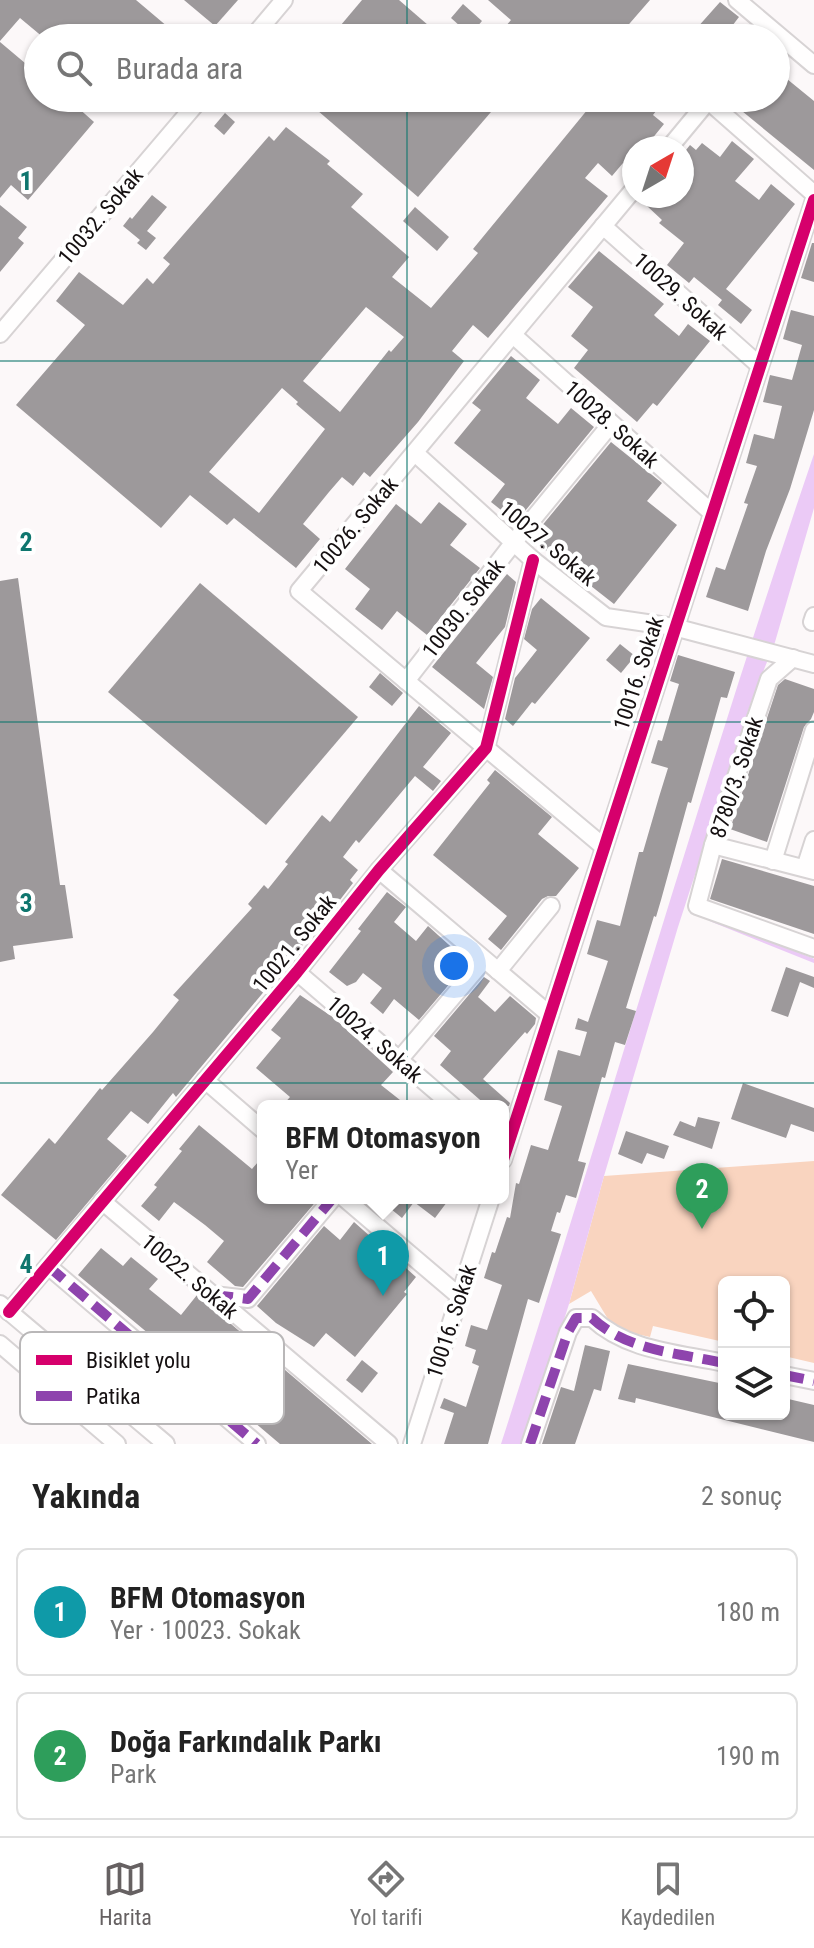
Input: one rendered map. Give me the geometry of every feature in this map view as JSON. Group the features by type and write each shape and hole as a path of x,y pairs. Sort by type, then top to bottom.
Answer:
{"street":[{"path":"264,24 284,0"},
{"path":"737,0 765,24"},
{"path":"790,45 814,65"},
{"name":"10032. Sokak","path":"0,334 189,112"},
{"path":"678,136 696,112"},
{"name":"10016. Sokak","path":"509,1139 814,197 720,112"},
{"name":"10026. Sokak","path":"604,847 299,591 622,203"},
{"name":"10029. Sokak","path":"603,226 760,366"},
{"name":"10028. Sokak","path":"513,335 712,513"},
{"name":"10030. Sokak","path":"406,681 611,424"},
{"name":"10027. Sokak","path":"415,453 533,560 606,617 674,627 814,664"},
{"name":"10021. Sokak","path":"5,1308 48,1266 297,972 379,870 486,748 533,560"},
{"name":"8780/3. Sokak","path":"787,656 769,679 713,845 697,906 814,948"},
{"path":"773,861 814,730"},
{"path":"713,845 809,869 814,840"},
{"path":"379,870 550,1015"},
{"path":"498,971 551,906"},
{"path":"399,1060 484,960"},
{"name":"10024. Sokak","path":"297,972 446,1100"},
{"path":"205,1080 257,1125"},
{"name":"10022. Sokak","path":"102,1201 257,1332"},
{"path":"213,1295 248,1299 328,1204"},
{"path":"351,1204 459,1296"},
{"name":"10016. Sokak","path":"412,1444 489,1204"},
{"path":"48,1266 125,1332"},
{"path":"5,1308 33,1332"},
{"path":"530,1444 568,1332 576,1318 592,1318 607,1332 627,1343 718,1362"},
{"path":"0,1344 20,1361"},
{"name":"10022. Sokak","path":"284,1355 389,1444"},
{"path":"790,1376 814,1381"},
{"path":"94,1424 117,1444"},
{"path":"142,1424 166,1444"},
{"path":"234,1424 257,1444"}],"shaded area":[{"path":"814,454 814,508 775,642 751,702 678,927 569,1304 525,1444 501,1444 733,701"},
{"path":"814,1161 814,1363 790,1357 790,1276 718,1276 718,1341 653,1326 650,1337 614,1329 591,1291 569,1304 604,1176"}],"building":[{"path":"0,0 136,0 164,24 27,24 20,18 0,41"},
{"path":"184,0 238,0 217,24 213,24"},
{"path":"362,0 399,0 427,24 342,24"},
{"path":"488,0 650,0 629,24 507,24 511,20"},
{"path":"720,2 739,17 734,24 700,24"},
{"path":"463,4 482,21 479,24 458,24 451,18"},
{"path":"0,42 24,62 24,112 83,112 94,122 28,200 11,185 0,198"},
{"path":"790,81 814,101 814,170 743,112 790,112"},
{"path":"319,112 491,112 418,197"},
{"path":"586,112 655,112 653,115 664,124 654,136 622,136 622,164 612,176 598,163 585,178 608,196 488,338 473,325 452,351 464,361 418,422 370,477 364,472 353,486 342,477 303,524 320,539 296,568 234,518 227,525 190,495 161,528 16,405 85,325 56,301 79,272 123,305 147,278 153,284 170,264 163,258 269,136 274,141 286,127 330,161 327,164 363,194 351,207 409,257 392,277 431,308 478,253 473,249","holes":["366,307 404,337 391,352 389,350 340,412 303,381","282,388 298,402 296,404 325,429 259,513 209,472"]},
{"path":"225,113 235,122 224,135 214,126"},
{"path":"732,141 754,159 735,181 759,200 771,184 795,204 726,289 752,310 741,324 718,305 722,300 694,277 689,283 667,265 684,243 659,223 662,220 649,208 694,208 694,148 696,150 702,143 720,157"},
{"path":"152,195 167,207 147,231 156,238 146,250 137,243 140,240 123,226"},
{"path":"0,205 27,227 18,238 24,243 0,272"},
{"path":"415,207 449,237 437,251 403,221"},
{"path":"814,243 814,282 801,278"},
{"path":"599,251 664,304 654,315 679,336 688,324 710,341 657,406 653,403 637,422 574,368 588,350 571,336 593,307 568,287"},
{"path":"791,310 814,316 814,410 748,611 706,597 716,567 725,570 748,504 744,503 757,466 746,463 754,434 774,439 782,406 763,402 770,375 792,380 802,345 783,339"},
{"path":"511,356 540,380 526,398 558,424 571,408 594,427 516,522 491,502 505,484 454,443 481,410 472,403"},
{"path":"611,442 662,483 647,501 677,525 614,604 531,539"},
{"path":"439,502 467,524 450,545 480,568 427,635 397,611 382,630 355,609 370,589 345,569 396,504 421,524"},
{"path":"507,574 516,582 505,627 476,663 493,677 484,709 432,667"},
{"path":"18,578 60,885 65,885 73,938 13,946 15,959 0,962 0,581"},
{"path":"200,583 358,717 266,825 108,692"},
{"path":"541,598 590,638 513,726 505,719 515,678 537,650 524,639 532,609"},
{"path":"620,644 635,656 621,673 606,660"},
{"path":"678,655 735,672 727,698 721,697 626,1008 636,1011 625,1045 615,1042 605,1078 602,1077 578,1161 586,1163 576,1198 566,1195 560,1213 557,1212 551,1231 561,1234 539,1303 528,1299 488,1444 444,1444 454,1413 440,1408 444,1398 466,1407 479,1366 472,1363 476,1350 465,1346 471,1325 487,1330 502,1285 484,1278 507,1217 510,1218 516,1183 519,1184 531,1145 548,1150 562,1106 544,1100 558,1050 580,1056 587,1032 575,1029 578,1018 588,1022 608,961 587,954 597,920 620,926 639,852 643,852 668,768 651,763 658,740 662,741 679,684 670,681"},
{"path":"380,673 403,693 392,706 369,687"},
{"path":"785,679 814,689 814,712 804,727 767,842 730,829 778,685"},
{"path":"419,706 451,733 423,767 441,781 433,791 415,776 359,843 356,840 343,857 358,870 350,880 353,883 176,1097 173,1093 148,1124 131,1111 107,1139 127,1156 56,1240 1,1195 49,1138 55,1144 100,1088 102,1090 153,1032 179,1000 173,995 252,908 248,904 264,885 268,889 322,815 330,822"},
{"path":"495,770 552,817 538,834 579,868 556,896 542,899 501,950 488,939 507,916 433,855 490,783 487,780"},
{"path":"722,859 814,886 814,934 710,899"},
{"path":"387,892 406,907 394,922 416,941 428,926 468,962 419,1020 394,999 383,1014 370,1003 382,988 363,973 356,982 347,986 329,972"},
{"path":"786,967 814,977 814,988 800,982 788,1017 771,1011"},
{"path":"484,977 490,981 478,997 495,1012 510,996 536,1018 527,1034 525,1032 483,1079 507,1100 480,1100 440,1065 451,1051 434,1036"},
{"path":"300,995 334,1018 393,1072 381,1085 400,1100 287,1100 290,1097 256,1068 281,1038 271,1030"},
{"path":"743,1083 814,1108 814,1132 791,1124 786,1138 731,1119"},
{"path":"698,1117 720,1122 712,1149 673,1135 680,1121 695,1127"},
{"path":"199,1125 252,1169 257,1163 257,1204 314,1204 243,1287 235,1286 207,1262 224,1241 205,1225 174,1202 159,1221 141,1206 182,1151 179,1149"},
{"path":"626,1131 669,1146 664,1159 647,1153 642,1164 618,1154"},
{"path":"395,1204 412,1204 402,1218 391,1209"},
{"path":"417,1204 446,1204 435,1218"},
{"path":"354,1222 416,1277 404,1292 407,1294 355,1357 326,1333 314,1347 276,1323 257,1306 324,1226 340,1240"},
{"path":"101,1248 123,1266 131,1257 158,1279 149,1289 181,1315 197,1295 240,1332 147,1332 78,1275"},
{"path":"585,1345 610,1351 601,1391 594,1389 575,1444 542,1444 561,1387 574,1391"},
{"path":"362,1360 378,1373 362,1393 346,1380"},
{"path":"628,1364 718,1383 718,1418 636,1398 635,1403 618,1399"},
{"path":"284,1369 372,1444 280,1444 256,1424 284,1424"},
{"path":"790,1399 814,1405 814,1442 725,1420 790,1420"}],"waterway":[{"path":"712,920 814,961"}],"marked path":[{"path":"213,1295 248,1299 328,1204"},
{"path":"48,1266 125,1332"},
{"path":"530,1444 568,1332 576,1318 592,1318 621,1338 637,1344 718,1362"},
{"path":"790,1376 814,1381"},
{"path":"234,1424 257,1444"}],"cycle path":[{"path":"509,1141 814,200"},
{"path":"9,1312 297,972 379,870 486,748 533,560"}],"place":[{"name":"Doğa Farkındalık Parkı","path":"702,1229"},
{"name":"BFM Otomasyon","path":"383,1296"}]}
